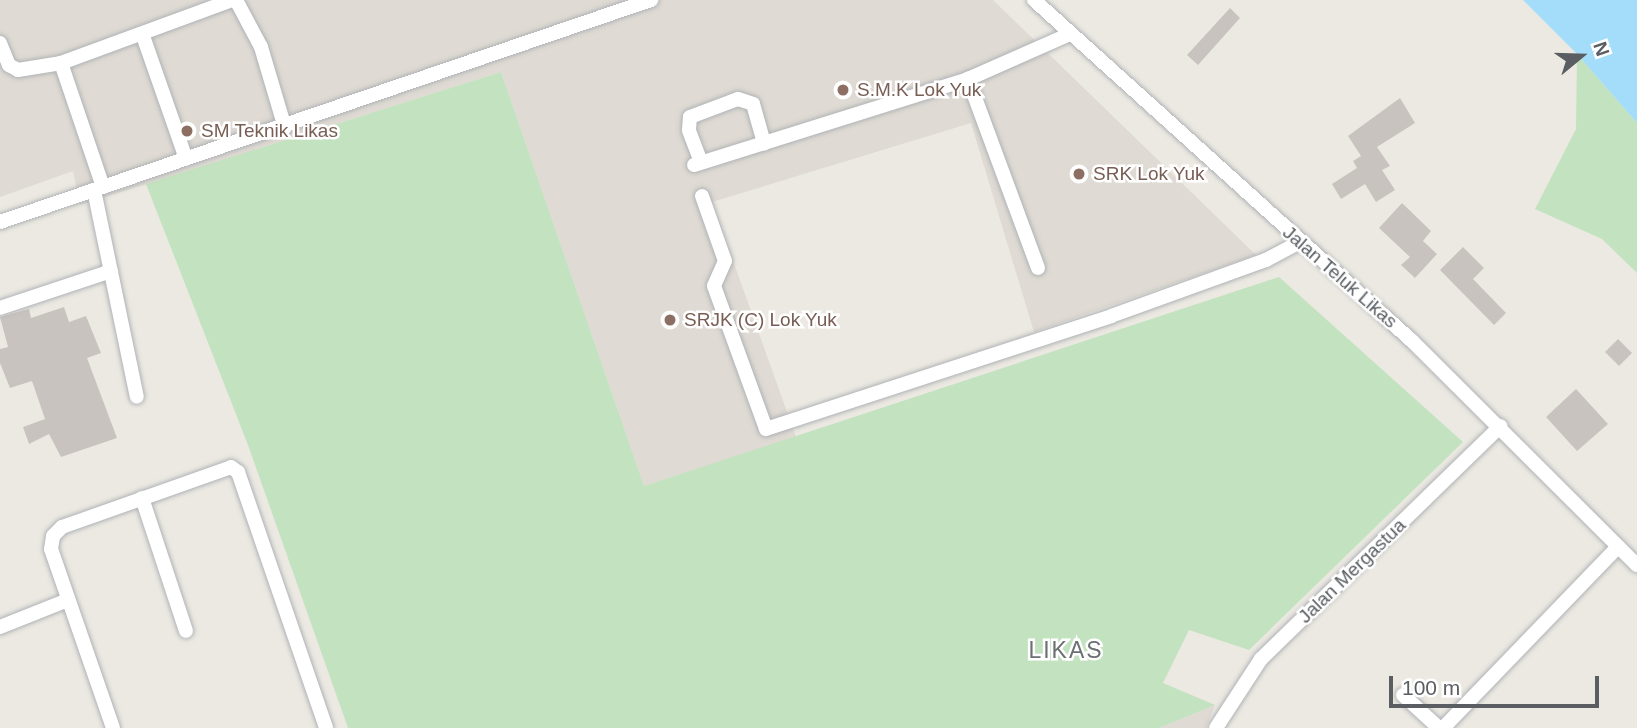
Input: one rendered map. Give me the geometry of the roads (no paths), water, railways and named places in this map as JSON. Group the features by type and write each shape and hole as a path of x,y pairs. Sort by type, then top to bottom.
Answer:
{"street":[{"path":"0,43 9,65 18,70 61,63 143,36 234,0 261,47 285,128"},
{"path":"0,222 285,128 651,0"},
{"name":"Jalan Teluk Likas","path":"1034,0 1502,426 1637,565"},
{"path":"764,143 753,104 738,99 690,117 689,130 698,163 764,143 968,79 1070,34"},
{"path":"143,36 186,159"},
{"path":"61,63 98,189 111,271 137,397"},
{"path":"968,79 1038,268"},
{"path":"702,195 725,261 714,286 766,429 1111,316 1266,260 1300,242"},
{"path":"0,308 111,271"},
{"name":"Jalan Mergastua","path":"1216,728 1261,659 1502,426"},
{"path":"113,728 51,549 52,536 62,527 231,467 238,472 326,728"},
{"path":"142,498 186,631"},
{"path":"1403,695 1441,728 1618,547"},
{"path":"0,628 68,600"}],"water":[{"path":"1523,0 1637,0 1637,123 1577,54"}],"place":[{"name":"S.M.K Lok Yuk","path":"843,90"},
{"name":"SM Teknik Likas","path":"187,131"},
{"name":"SRK Lok Yuk","path":"1079,174"},
{"name":"SRJK (C) Lok Yuk","path":"670,320"}],"district":[{"name":"LIKAS","path":"1066,650"}]}
